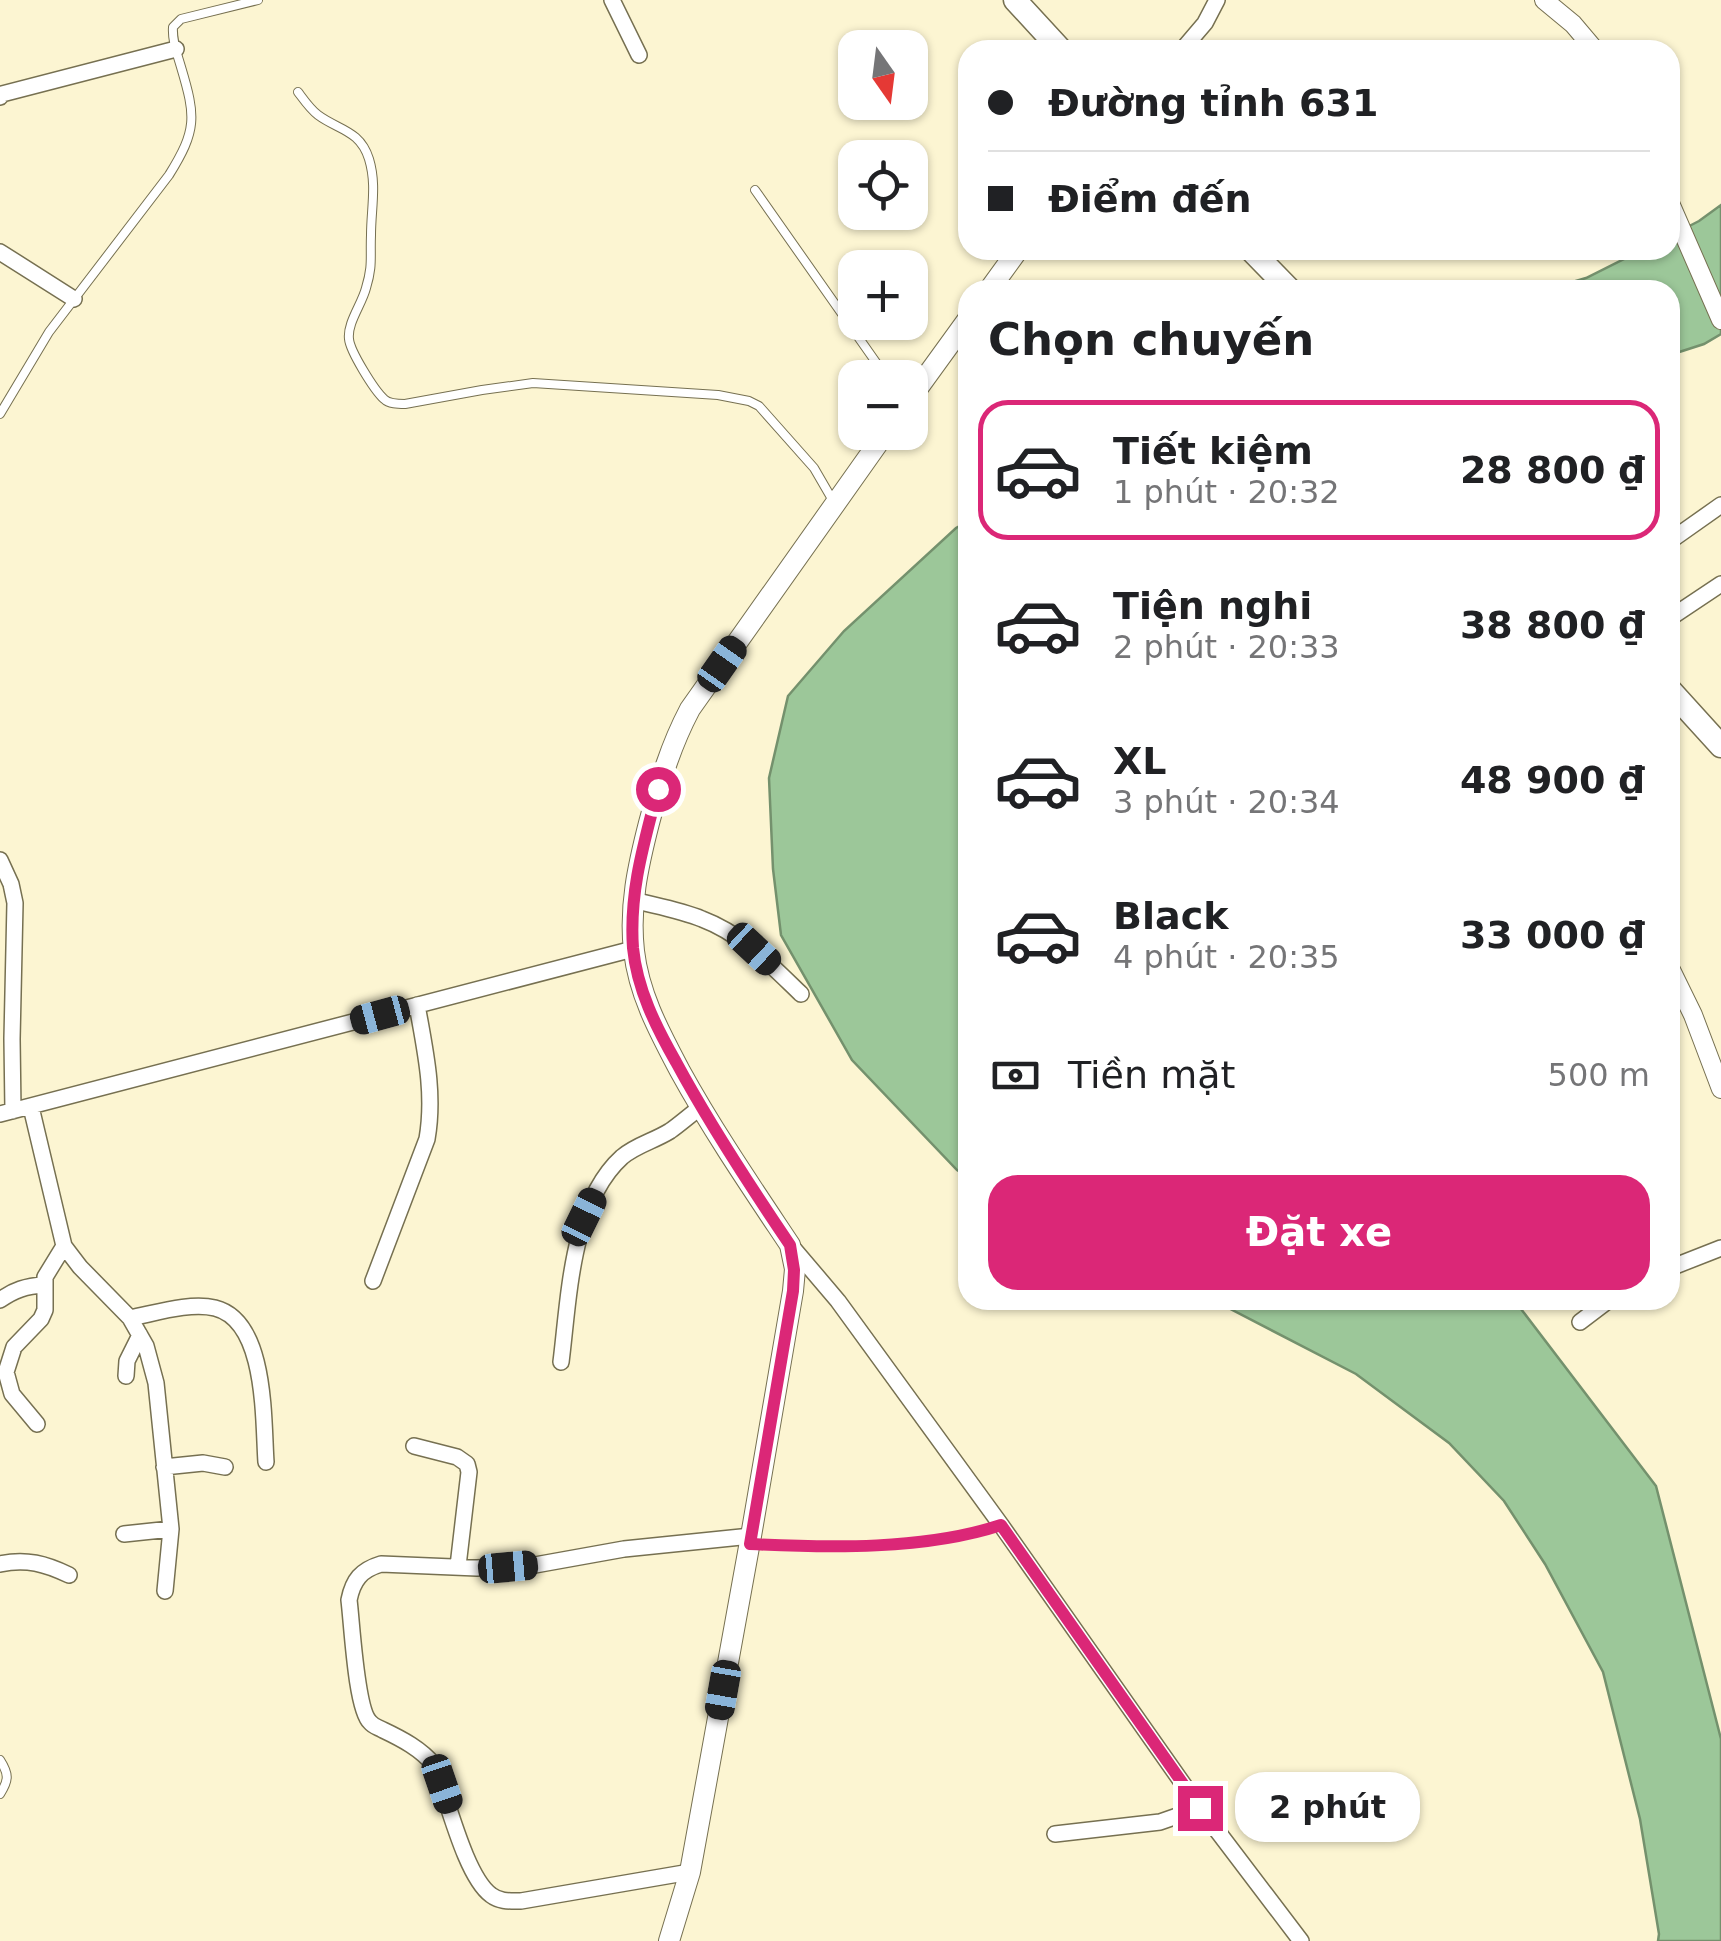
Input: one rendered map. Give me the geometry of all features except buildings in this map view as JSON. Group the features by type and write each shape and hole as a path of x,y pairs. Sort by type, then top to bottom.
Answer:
{"main road":[{"path":"1015,0 1052,40"},
{"path":"1261,260 1280,280"},
{"path":"928,374 958,333"},
{"path":"669,1941 690,1872 751,1540 794,1270 790,1245 700,1107 648,1007 633,949 634,881 676,734 873,450"},
{"path":"1680,701 1721,746"}],"street":[{"path":"612,0 638,55"},
{"path":"1190,40 1217,0"},
{"path":"1544,0 1587,40"},
{"path":"1,94 176,49"},
{"path":"1680,225 1721,320"},
{"path":"0,252 74,300"},
{"path":"1680,533 1721,506"},
{"path":"1680,611 1721,584"},
{"path":"0,860 12,884 15,903 7,960 12,1039 7,1112 633,949"},
{"path":"633,900 701,918 728,932 754,949 802,994"},
{"path":"1680,988 1721,1089"},
{"path":"373,1281 427,1139 431,1116 431,1090 417,1005"},
{"path":"31,1107 64,1246 130,1318 146,1346 156,1383 171,1529 165,1590"},
{"path":"561,1362 575,1249 584,1217 600,1186 626,1154 670,1130 700,1107"},
{"path":"790,1245 838,1301 1200,1808 1301,1941"},
{"path":"37,1424 12,1394 6,1372 14,1347 41,1319 48,1271 64,1246"},
{"path":"1680,1264 1721,1248"},
{"path":"0,1300 13,1291 44,1285"},
{"path":"130,1318 184,1308 214,1308 240,1323 252,1347 261,1388 266,1462"},
{"path":"1580,1322 1596,1310"},
{"path":"126,1376 127,1361 140,1335"},
{"path":"414,1446 457,1456 467,1464 458,1566"},
{"path":"164,1467 203,1463 225,1467"},
{"path":"124,1534 171,1529"},
{"path":"690,1872 521,1901 493,1898 470,1864 434,1765 415,1747 372,1726 366,1719 349,1600 358,1576 380,1564 478,1568 535,1565 624,1549 751,1540"},
{"path":"0,1564 45,1564 69,1575"},
{"path":"1055,1834 1160,1822 1200,1808"}],"lane":[{"path":"0,414 49,332 169,175 192,134 189,94 172,36 173,26 181,19 258,0"},
{"path":"298,92 314,112 352,134 369,157 374,187 372,267 349,332 349,343 384,399 406,404 533,383 718,395 749,401 759,406 814,468 835,503"},
{"path":"755,190 875,360"},
{"path":"751,1540 804,1547 929,1542 1001,1525"},
{"path":"0,1760 8,1773 0,1794"}],"shaded area":[{"path":"1721,205 1721,334 1704,344 1680,352 1680,280 1579,280 1622,260 1680,260 1680,231"},
{"path":"956,528 958,1171 852,1060 781,935 769,778 788,696 844,631"},
{"path":"1232,1310 1522,1310 1656,1486 1721,1739 1721,1941 1658,1941 1640,1819 1603,1672 1545,1564 1504,1501 1449,1443 1356,1374"}],"route":[{"path":"658,789 634,881 633,949 639,980 660,1034 700,1107 790,1245 794,1270 750,1544 804,1547 929,1542 1001,1525 1200,1808"}]}
